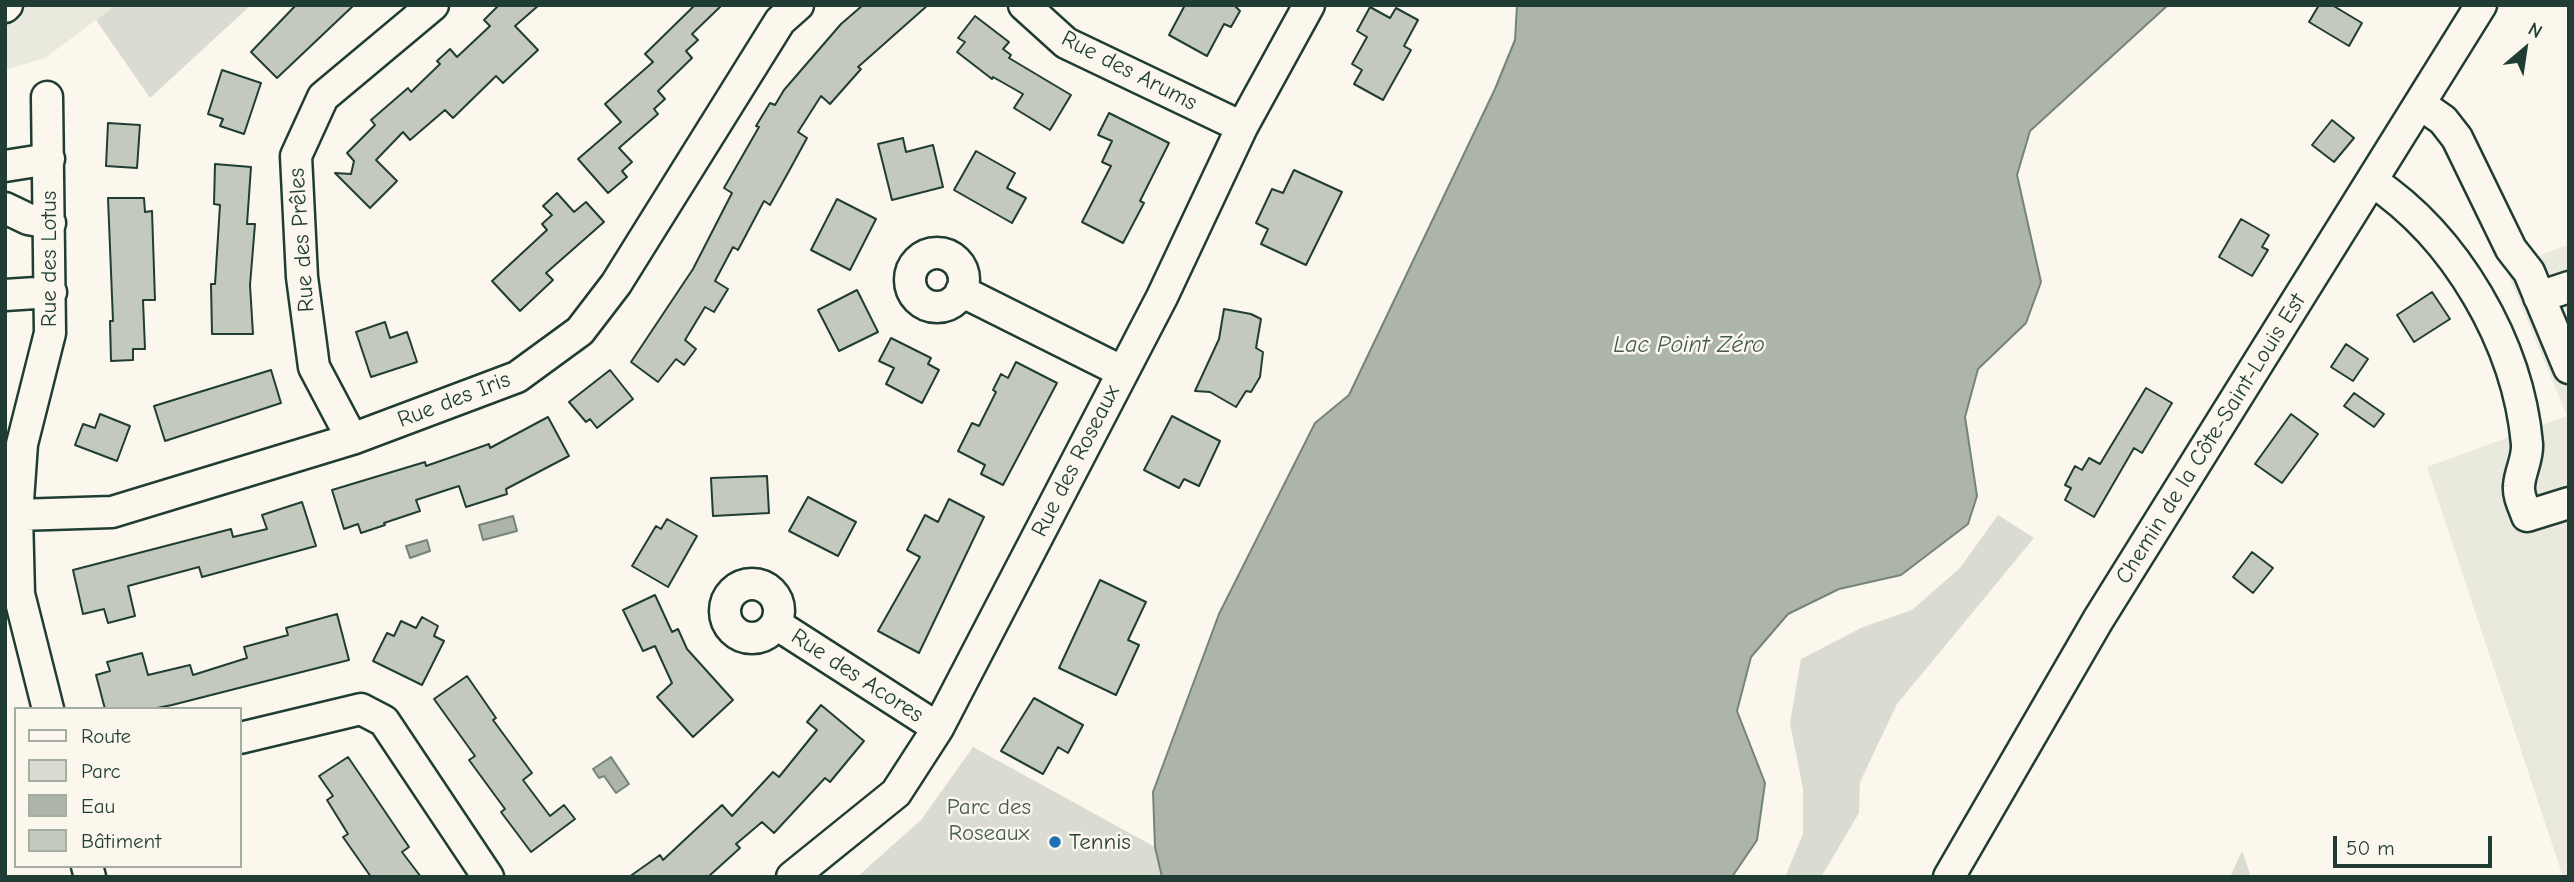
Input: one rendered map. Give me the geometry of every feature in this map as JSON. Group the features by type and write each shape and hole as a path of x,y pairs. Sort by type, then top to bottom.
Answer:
{"street":[{"name":"Rue des Prêles","path":"352,439 314,367 302,277 296,156 323,96 433,5"},
{"name":"Rue des Iris","path":"17,515 112,512 352,439 517,377 580,331 616,284 780,21 798,5"},
{"name":"Rue des Arums","path":"1024,5 1066,43 1242,127"},
{"name":"Rue des Roseaux","path":"792,877 880,810 896,793 938,728 1162,297 1242,127 1309,5"},
{"name":"Chemin de la Côte-Saint-Louis Est","path":"1949,877 2058,686 2481,5"},
{"name":"Rue des Lotus","path":"47,97 50,334 22,444 17,515 19,594 47,707"},
{"path":"2420,104 2443,120 2457,138 2511,249 2529,272 2569,368"},
{"path":"5,166 49,159"},
{"path":"2372,181 2409,208 2473,286 2486,308 2515,386 2522,418 2527,446 2519,487 2528,516 2569,503"},
{"path":"5,208 28,219 50,223"},
{"path":"2539,297 2569,288"},
{"path":"961,291 1123,372"},
{"path":"5,295 51,292"},
{"name":"Rue des Acores","path":"776,624 938,728"},
{"path":"242,738 361,709 384,721 488,877"}],"shaded area":[{"path":"5,5 116,5 45,58 5,70"},
{"path":"2569,244 2569,877 2563,877 2427,467 2567,416 2506,269"}],"green space":[{"path":"116,5 251,5 150,98 96,20"},
{"path":"1998,515 2034,538 1897,704 1860,782 1859,813 1821,877 1785,877 1803,834 1803,789 1790,723 1801,659 1863,627 1912,610 1960,568"},
{"name":"Parc des Roseaux","path":"973,747 1155,847 1162,877 857,877 921,820"},
{"path":"2242,851 2251,877 2230,877"}],"water":[{"name":"Lac Point Zéro","path":"1517,5 2168,5 2030,131 2017,175 2041,282 2026,323 1978,369 1965,417 1977,496 1968,524 1901,575 1839,589 1788,614 1751,657 1737,711 1765,783 1757,840 1732,877 1162,877 1155,847 1153,792 1219,614 1315,423 1349,395 1495,89 1515,40"},
{"path":"513,516 517,531 483,540 479,525"},
{"path":"427,540 430,551 410,558 406,546"},
{"path":"611,757 629,784 616,793 604,776 599,778 593,769"}],"building":[{"path":"296,5 354,5 277,78 251,52"},
{"path":"499,5 539,5 515,26 538,50 503,83 496,76 453,118 445,110 410,140 403,132 376,160 397,181 370,208 335,173 351,174 354,161 347,153 375,125 371,120 408,88 411,92 440,64 437,61 450,49 457,57 490,26 484,20"},
{"path":"695,5 722,5 692,34 698,40 686,51 692,58 658,91 665,99 654,109 658,114 619,148 632,162 622,171 627,177 608,193 578,159 621,122 605,104 653,62 645,54"},
{"path":"863,5 928,5 858,67 861,69 830,104 821,96 798,132 807,138 770,205 764,201 738,250 733,247 715,281 728,289 714,312 705,307 685,340 696,349 684,365 676,359 658,382 631,362 693,269 732,193 724,188 759,127 756,126 770,103 775,105 784,90 841,24"},
{"path":"1185,5 1234,5 1240,11 1231,27 1224,24 1207,56 1169,35"},
{"path":"2319,5 2332,5 2362,23 2349,46 2309,22"},
{"path":"1370,7 1390,18 1396,8 1418,20 1404,46 1411,50 1383,100 1354,84 1362,70 1352,64 1367,37 1357,31"},
{"path":"975,16 1009,42 1003,49 1011,55 1009,58 1071,95 1050,130 1014,108 1023,94 993,77 992,79 957,52 965,42 958,38"},
{"path":"222,70 261,83 244,134 220,126 223,119 208,114"},
{"path":"1109,113 1169,143 1140,201 1144,203 1123,243 1082,222 1111,166 1102,162 1112,141 1098,135"},
{"path":"2332,120 2354,138 2334,162 2312,145"},
{"path":"108,123 140,125 137,168 106,166"},
{"path":"903,138 906,152 933,145 943,187 892,200 878,144"},
{"path":"976,151 1015,173 1007,188 1026,198 1012,223 954,190"},
{"path":"215,164 251,167 247,224 255,224 250,285 253,334 212,334 211,284 215,284 220,205 214,204"},
{"path":"1294,170 1342,192 1306,265 1261,244 1268,229 1256,223 1272,189 1283,193"},
{"path":"557,193 574,212 586,202 604,222 546,273 553,280 520,311 492,281 547,230 542,224 552,215 543,206"},
{"path":"108,198 144,198 145,212 152,211 155,300 143,300 145,349 133,349 133,360 111,361 110,321 113,321"},
{"path":"837,199 876,219 850,270 811,250"},
{"path":"2241,219 2269,235 2262,247 2268,250 2252,276 2219,257"},
{"path":"857,290 878,332 839,351 818,310"},
{"path":"2432,292 2450,319 2414,342 2397,315"},
{"path":"1224,309 1251,314 1261,319 1256,348 1263,352 1260,377 1251,392 1246,391 1236,407 1210,392 1195,391 1219,339"},
{"path":"385,322 390,338 407,332 417,362 371,377 356,332"},
{"path":"891,338 931,358 928,364 939,370 922,403 886,384 894,368 879,361"},
{"path":"2346,344 2368,359 2353,381 2331,367"},
{"path":"1016,362 1057,383 1003,485 981,474 985,465 958,451 972,423 979,426 996,392 993,390 1001,374 1008,378"},
{"path":"271,370 281,403 165,441 154,406"},
{"path":"610,370 633,399 597,428 590,419 586,422 569,402"},
{"path":"2146,388 2172,403 2142,453 2134,448 2094,517 2065,500 2071,488 2065,485 2075,466 2082,470 2089,458 2100,464"},
{"path":"2354,393 2384,414 2374,427 2344,406"},
{"path":"100,414 130,426 117,461 75,445 83,424 95,428"},
{"path":"2291,414 2318,434 2282,483 2255,464"},
{"path":"1172,416 1220,441 1199,486 1184,479 1179,488 1144,470"},
{"path":"548,417 569,456 506,489 507,494 466,507 459,486 416,500 420,511 384,523 385,525 361,533 358,524 344,529 332,490 425,462 426,466 489,444 490,448"},
{"path":"767,476 769,513 713,516 711,478"},
{"path":"808,497 856,522 838,556 789,531"},
{"path":"949,499 984,517 919,653 878,631 920,557 907,550 925,515 938,522"},
{"path":"302,502 316,546 202,577 199,567 128,586 135,616 108,623 104,609 83,614 73,570 231,529 233,537 267,529 262,515"},
{"path":"667,519 697,536 668,587 632,566 656,526 661,529"},
{"path":"2252,552 2273,568 2253,593 2233,577"},
{"path":"1100,580 1146,602 1128,640 1139,645 1116,695 1059,668"},
{"path":"655,595 672,632 678,629 687,649 733,700 693,737 657,697 672,683 655,646 643,651 623,610"},
{"path":"337,614 349,660 162,707 104,707 96,675 110,671 107,662 142,653 148,675 190,665 193,675 247,658 244,647 288,635 286,628"},
{"path":"422,617 438,626 434,636 444,641 422,685 373,661 387,633 394,636 401,621 416,628"},
{"path":"467,676 496,718 493,720 532,773 523,780 550,816 564,805 575,819 531,852 501,812 505,809 469,760 475,756 434,699"},
{"path":"1034,698 1083,725 1068,753 1058,747 1043,774 1001,751"},
{"path":"821,705 864,741 830,782 825,778 774,833 762,822 736,844 740,848 708,877 629,877 660,855 663,860 722,805 732,816 773,772 779,777 817,730 807,722"},
{"path":"348,757 409,847 402,852 421,877 371,877 343,837 348,834 327,800 333,796 319,776"}],"place":[{"name":"Tennis","path":"1055,842"}]}
